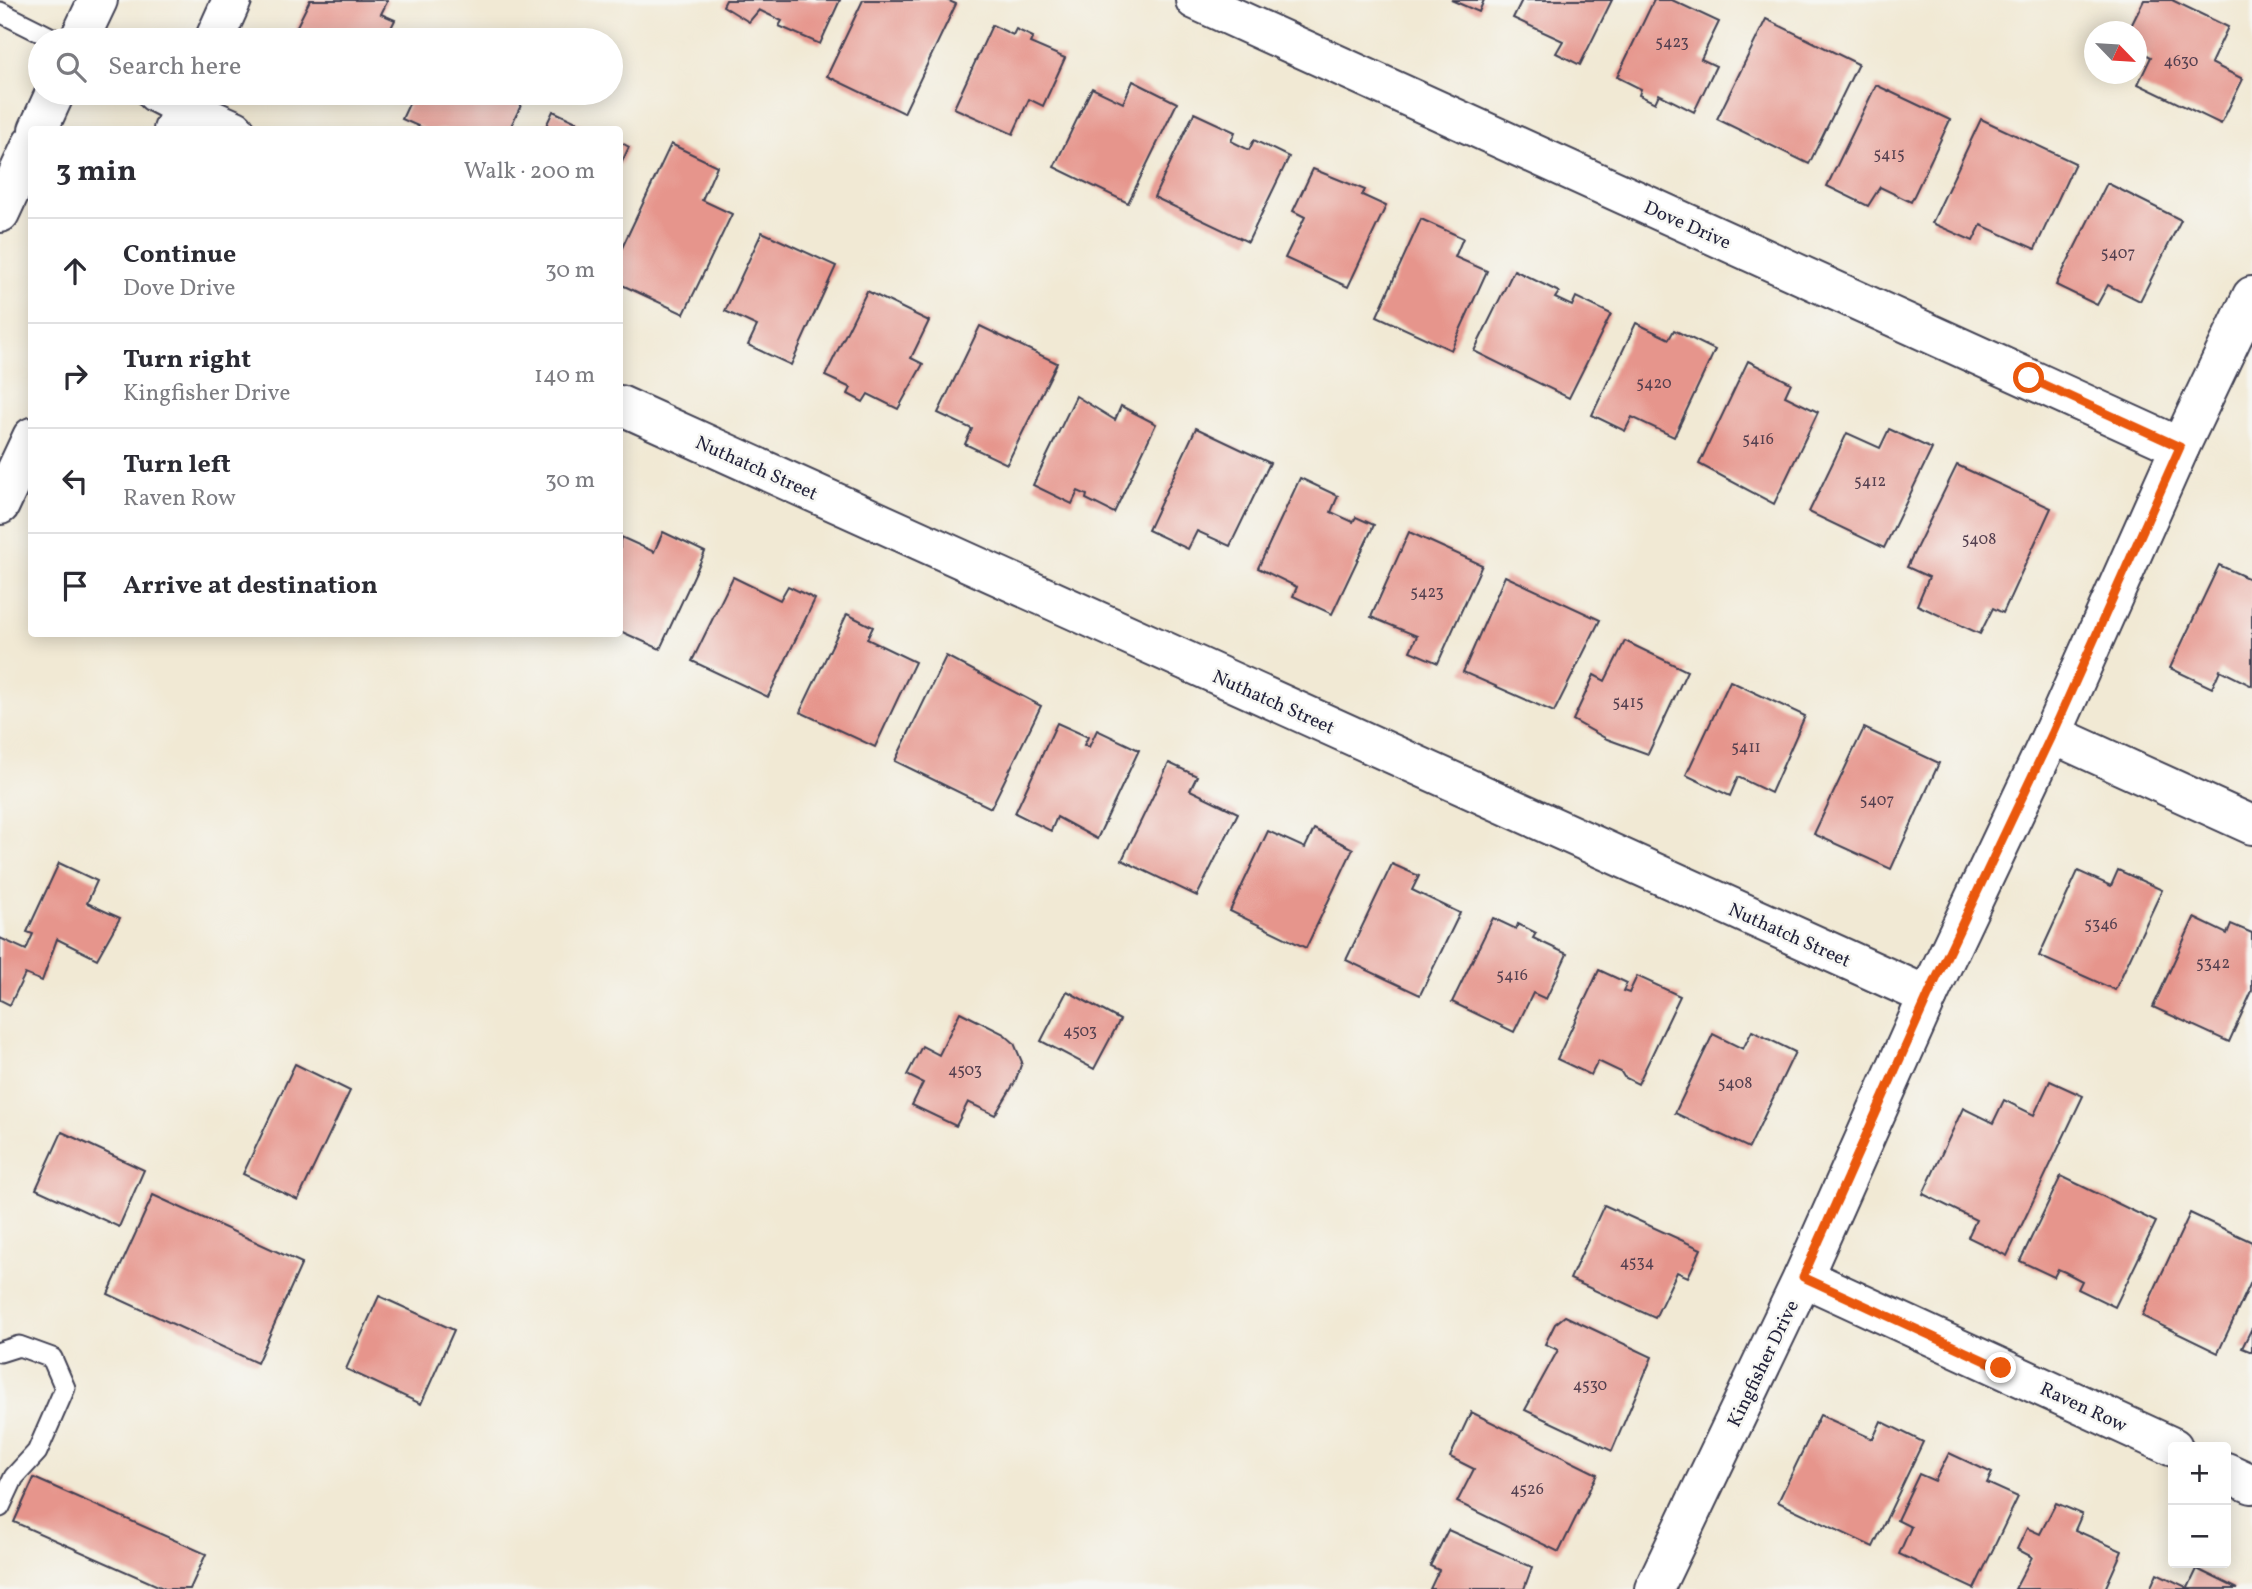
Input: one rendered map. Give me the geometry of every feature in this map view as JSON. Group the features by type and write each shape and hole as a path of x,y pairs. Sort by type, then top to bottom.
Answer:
{"street":[{"path":"85,28 98,0"},
{"path":"219,28 232,0"},
{"name":"Dove Drive","path":"1195,0 2180,447"},
{"path":"40,126 49,105"},
{"path":"175,106 225,126"},
{"path":"0,213 28,153"},
{"name":"Kingfisher Drive","path":"1654,1589 1803,1277 1928,996 2052,734 2180,447 2252,296"},
{"name":"Nuthatch Street","path":"623,406 1928,996"},
{"path":"0,505 28,446"},
{"path":"2052,734 2252,825"},
{"name":"Raven Row","path":"1803,1277 2168,1445"},
{"path":"2231,1474 2252,1484"}],"lane":[{"path":"0,12 32,28"},
{"path":"0,1352 19,1346 52,1358 65,1388 37,1452 7,1474 0,1507"}],"building":[{"path":"310,0 388,0 381,14 395,20 391,28 296,28"},
{"path":"726,0 840,0 820,44 779,26 782,21 759,10 749,22 723,6"},
{"path":"863,0 947,0 956,4 904,113 827,76"},
{"path":"1451,0 1484,0 1479,12"},
{"path":"1522,0 1612,0 1580,65 1556,53 1563,41 1513,18"},
{"path":"1654,0 1672,0 1719,22 1701,59 1716,66 1694,112 1659,94 1655,103 1639,95 1641,89 1617,77"},
{"path":"2144,0 2172,0 2228,27 2211,63 2243,79 2221,124 2138,84 2147,84 2147,65 2151,57 2147,55 2147,21 2134,21"},
{"path":"1766,19 1858,64 1809,164 1717,119"},
{"path":"992,25 1013,35 1016,29 1033,37 1030,43 1065,58 1043,106 1029,99 1013,134 954,108"},
{"path":"1133,81 1177,103 1128,203 1054,167 1092,88 1123,103"},
{"path":"1876,85 1950,120 1911,202 1880,187 1868,206 1827,186"},
{"path":"408,105 521,105 511,126 418,126 402,119"},
{"path":"553,111 585,126 546,126"},
{"path":"1194,113 1235,132 1231,141 1249,150 1254,140 1289,157 1248,242 1154,197"},
{"path":"1981,119 2075,163 2035,249 1981,225 1973,241 1932,223"},
{"path":"623,144 629,147 623,160"},
{"path":"671,144 717,166 702,200 732,214 684,314 623,285 623,246"},
{"path":"1313,169 1365,190 1362,195 1386,206 1348,287 1285,258 1305,217 1293,211"},
{"path":"2107,183 2181,220 2140,301 2108,285 2097,305 2056,285"},
{"path":"1421,219 1463,238 1455,257 1487,271 1451,350 1377,316"},
{"path":"762,232 836,266 791,365 748,345 757,326 725,311"},
{"path":"1514,270 1559,292 1555,298 1572,306 1576,297 1611,314 1569,398 1474,351"},
{"path":"867,291 929,321 911,358 923,364 898,409 868,394 863,402 848,394 851,388 825,376"},
{"path":"1636,323 1669,339 1674,330 1715,350 1674,437 1632,417 1625,431 1592,415"},
{"path":"980,326 1057,363 1007,464 965,444 972,429 938,413"},
{"path":"1748,361 1791,383 1785,396 1818,412 1774,504 1699,464"},
{"path":"1076,396 1115,420 1121,406 1156,424 1114,513 1086,499 1087,495 1078,491 1072,504 1033,485"},
{"path":"1196,428 1270,463 1230,546 1197,531 1188,549 1148,530"},
{"path":"1889,429 1932,449 1884,548 1809,512 1847,433 1880,448"},
{"path":"1957,465 2051,508 2003,613 1993,608 1980,634 1917,605 1929,577 1907,567"},
{"path":"1300,478 1338,496 1331,512 1353,522 1356,517 1374,525 1332,614 1293,596 1297,587 1258,568"},
{"path":"663,532 705,552 660,649 623,632 623,538 654,552"},
{"path":"1409,532 1482,565 1438,663 1410,651 1417,636 1371,617"},
{"path":"2219,565 2252,580 2252,686 2220,670 2212,688 2170,668"},
{"path":"1505,576 1600,620 1554,712 1463,672"},
{"path":"733,577 780,600 788,586 815,599 768,697 692,661"},
{"path":"847,614 873,627 867,639 915,662 875,747 800,712"},
{"path":"1625,641 1687,671 1648,754 1607,739 1573,720 1594,675 1605,681"},
{"path":"946,656 1041,706 991,808 895,761"},
{"path":"1730,681 1805,716 1771,793 1738,777 1730,796 1686,775"},
{"path":"1057,723 1088,737 1084,745 1089,747 1097,730 1139,750 1097,839 1057,817 1051,831 1015,813"},
{"path":"1864,728 1939,763 1891,869 1814,834"},
{"path":"1169,763 1197,776 1190,790 1238,813 1197,896 1122,860"},
{"path":"1314,829 1353,849 1306,948 1230,911 1268,831 1305,848"},
{"path":"59,863 97,881 87,903 120,918 97,959 57,939 42,981 25,974 10,1005 0,1000 0,938 26,950 33,934 27,932"},
{"path":"1392,864 1419,876 1412,890 1460,913 1420,995 1346,960"},
{"path":"2118,870 2162,890 2115,990 2039,956 2078,871 2111,886"},
{"path":"1493,918 1516,929 1518,924 1536,933 1533,938 1567,954 1546,999 1533,993 1514,1032 1452,1002"},
{"path":"2194,918 2227,934 2231,924 2252,933 2252,991 2229,1042 2153,1007"},
{"path":"1599,970 1627,983 1623,991 1629,993 1637,976 1680,996 1638,1084 1598,1061 1591,1075 1557,1059"},
{"path":"1067,991 1120,1020 1094,1069 1041,1041"},
{"path":"960,1012 1004,1034 1014,1043 1022,1062 1015,1082 995,1115 968,1102 956,1126 912,1105 923,1083 907,1075 922,1046 939,1055"},
{"path":"1752,1031 1795,1052 1749,1148 1675,1113 1713,1034 1743,1049"},
{"path":"295,1064 350,1091 298,1200 243,1174"},
{"path":"2050,1081 2083,1096 2007,1256 1968,1237 1976,1220 1923,1194 1963,1108 1993,1123 2004,1100 2034,1115"},
{"path":"62,1132 144,1170 119,1227 36,1189"},
{"path":"2061,1176 2156,1222 2115,1307 2078,1289 2082,1281 2065,1272 2058,1269 2054,1277 2020,1261"},
{"path":"153,1195 302,1263 257,1363 108,1294"},
{"path":"1604,1205 1701,1249 1688,1277 1677,1272 1655,1318 1570,1279"},
{"path":"2190,1213 2252,1242 2252,1280 2218,1353 2142,1316"},
{"path":"379,1296 454,1330 421,1404 346,1369"},
{"path":"1565,1316 1652,1357 1612,1451 1525,1410 1558,1350 1545,1344 1555,1324"},
{"path":"2252,1328 2252,1352 2242,1348"},
{"path":"1471,1412 1597,1474 1559,1552 1457,1502 1474,1469 1450,1457"},
{"path":"1820,1415 1873,1439 1881,1421 1923,1442 1873,1547 1778,1502"},
{"path":"1949,1453 1992,1473 1987,1483 2018,1497 1974,1589 1899,1554 1911,1527 1897,1520 1919,1474 1935,1481"},
{"path":"34,1478 206,1554 190,1589 165,1589 14,1522"},
{"path":"2056,1503 2082,1514 2075,1530 2122,1551 2105,1589 2015,1589 2032,1557 2017,1549 2027,1528 2040,1534"},
{"path":"1448,1530 1532,1567 1524,1589 1430,1589 1439,1570 1430,1566"},
{"path":"2197,1569 2238,1589 2150,1589 2157,1573 2188,1588"}],"route":[{"path":"2001,1368 1803,1277 1928,996 2052,734 2180,447 2029,378"}]}
